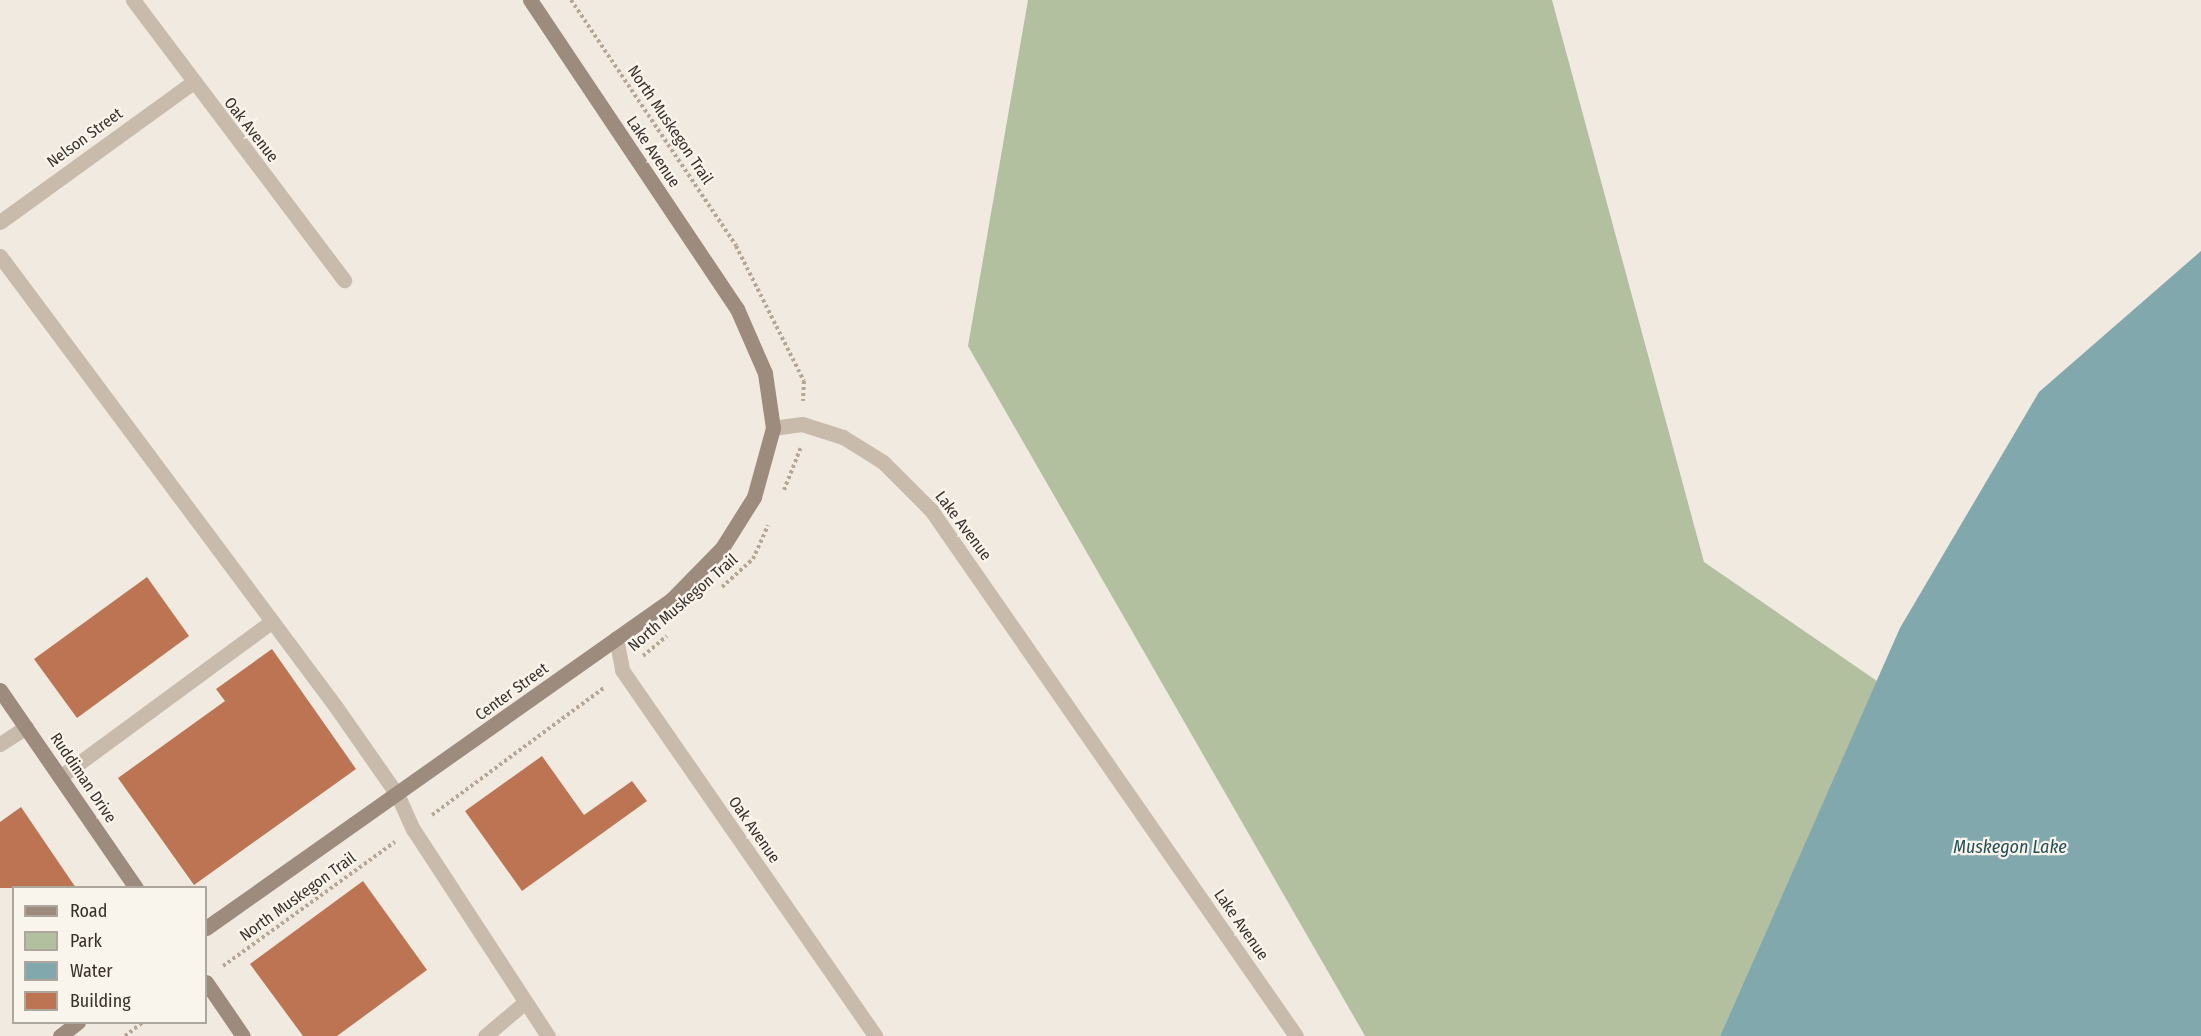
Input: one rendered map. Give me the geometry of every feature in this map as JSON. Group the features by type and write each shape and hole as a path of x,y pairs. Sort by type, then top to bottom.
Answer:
{"street":[{"name":"Oak Avenue","path":"133,0 192,83 344,280"},
{"name":"Lake Avenue","path":"530,0 737,309 765,373 773,428 802,424 843,437 883,462 931,510 1296,1036"},
{"name":"Nelson Street","path":"0,222 192,83"},
{"path":"0,256 272,621 398,796 412,829 524,1003 548,1036"},
{"name":"Center Street","path":"207,927 398,796 672,599 722,548 754,497 773,428"},
{"path":"60,777 272,621"},
{"name":"Oak Avenue","path":"616,638 622,669 875,1036"},
{"name":"Ruddiman Drive","path":"0,690 135,886"},
{"path":"0,744 26,727"},
{"path":"210,977 243,1036"},
{"path":"485,1036 524,1003"},
{"path":"60,1036 77,1024"}],"path":[{"name":"North Muskegon Trail","path":"571,0 736,246 804,381 800,453 781,495"},
{"name":"North Muskegon Trail","path":"719,590 753,559 772,517"},
{"name":"North Muskegon Trail","path":"210,977 412,829 676,627"},
{"path":"125,1036 142,1024"}],"green space":[{"path":"1028,0 1552,0 1704,562 1877,681 1720,1036 1365,1036 968,346"}],"water":[{"name":"Muskegon Lake","path":"2201,251 2201,1036 1720,1036 1900,628 2039,392"}],"building":[{"path":"147,577 189,636 77,718 34,659"},
{"path":"272,649 356,769 194,885 118,778 225,701 216,689"},
{"path":"542,756 584,815 632,781 647,801 522,891 465,811"},
{"path":"21,807 75,886 0,888 0,822"},
{"path":"363,881 427,970 337,1036 303,1036 250,964"}]}
